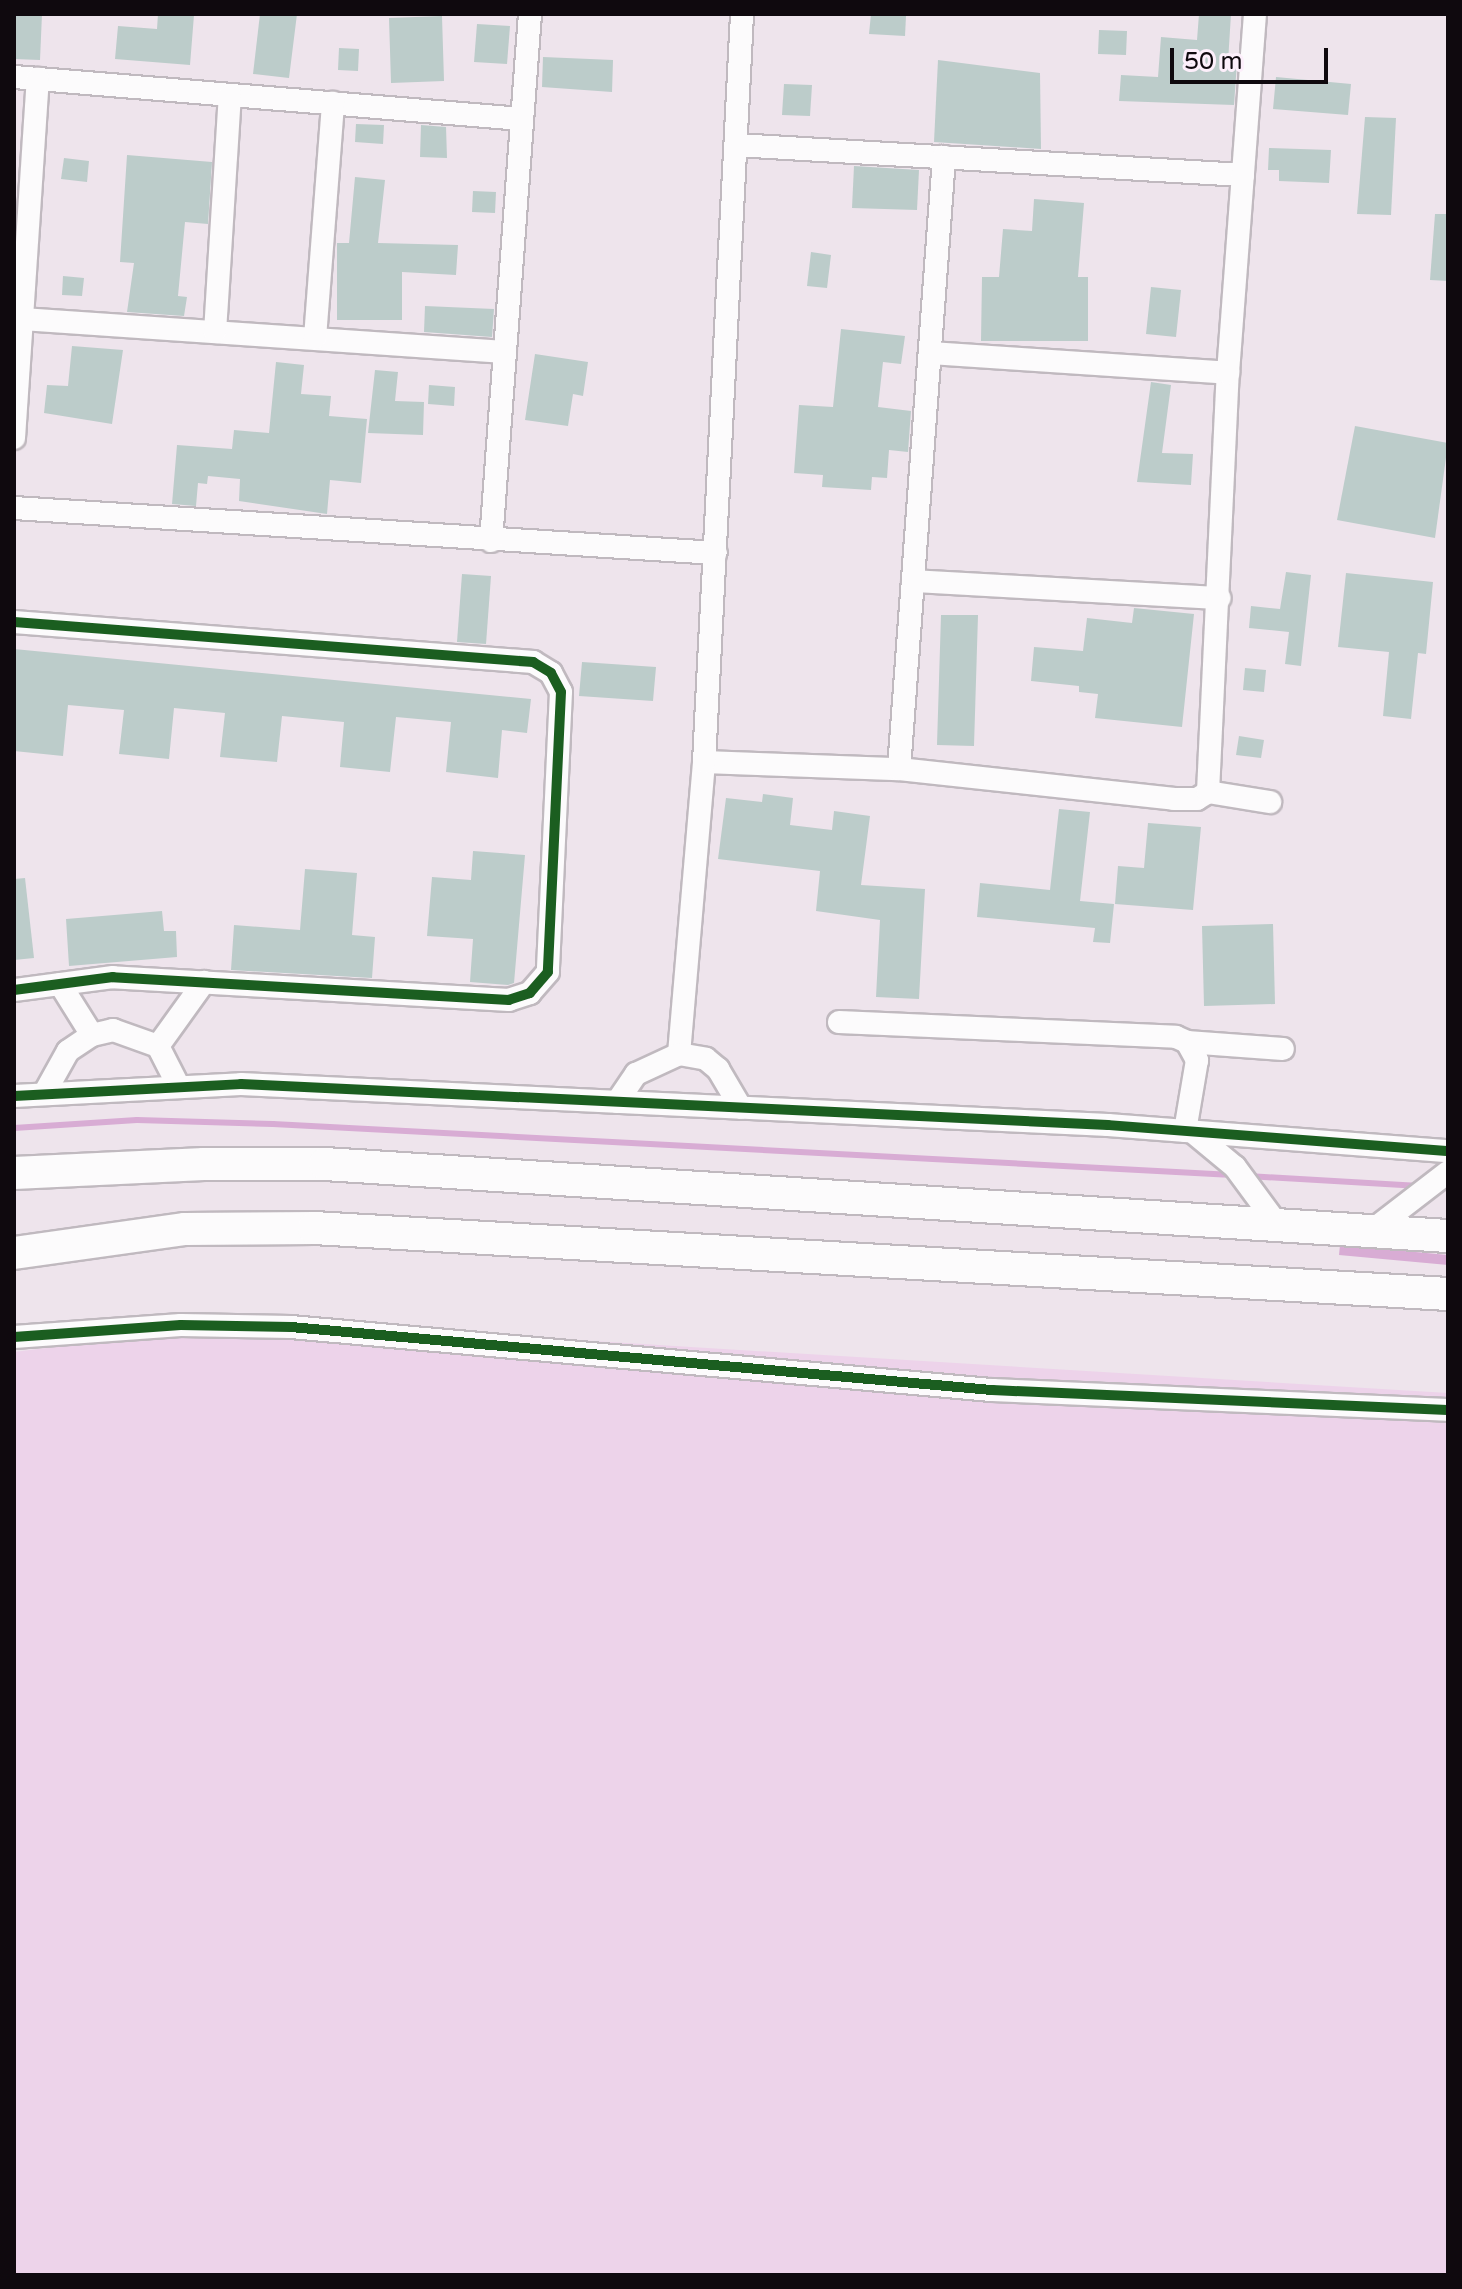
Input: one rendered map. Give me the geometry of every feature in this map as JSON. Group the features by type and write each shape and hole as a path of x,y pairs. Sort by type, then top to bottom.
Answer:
{"main road":[{"path":"14,1173 204,1164 325,1164 1280,1228 1374,1229 1448,1236"},
{"path":"14,1253 185,1229 314,1228 1448,1294"}],"street":[{"path":"491,541 530,14"},
{"path":"679,1054 704,762 742,14"},
{"path":"1208,792 1220,598 1228,373 1255,14"},
{"path":"14,77 522,119"},
{"path":"14,438 38,79"},
{"path":"215,332 230,95"},
{"path":"315,338 333,103"},
{"path":"736,145 1243,175"},
{"path":"899,769 944,157"},
{"path":"22,319 505,352"},
{"path":"930,353 1228,373"},
{"path":"14,508 491,541 716,553"},
{"path":"913,581 1220,598"},
{"path":"14,622 533,662 551,673 561,692 548,972 530,993 509,1000 113,977 14,990"},
{"path":"704,762 899,769 1174,799 1197,799 1208,792 1270,802"},
{"path":"158,1046 204,982"},
{"path":"60,984 92,1035"},
{"path":"839,1022 1176,1037 1187,1042 1283,1049"},
{"path":"44,1094 68,1051 92,1035 113,1030 158,1046 179,1087"},
{"path":"1187,1042 1197,1060 1189,1132"},
{"path":"617,1102 636,1074 679,1054 706,1059 718,1069 741,1108"},
{"path":"14,1096 241,1084 1189,1132 1448,1151"},
{"path":"1189,1132 1241,1175 1280,1228"},
{"path":"1374,1229 1448,1172"},
{"path":"14,1337 181,1325 291,1327 992,1390 1448,1410"}],"shaded area":[{"path":"1340,1245 1448,1255 1448,1265 1339,1255"},
{"path":"264,1321 1448,1393 1448,2275 14,2275 14,1352"}],"building":[{"path":"14,14 42,14 40,60 14,59"},
{"path":"158,14 194,15 190,65 115,59 118,26 157,29"},
{"path":"260,14 297,14 289,78 253,74"},
{"path":"871,14 906,16 905,36 869,34"},
{"path":"1199,14 1231,14 1228,62 1237,62 1234,105 1119,101 1121,75 1158,77 1161,37 1197,40"},
{"path":"442,16 444,81 391,83 389,18"},
{"path":"477,24 510,26 507,64 474,62"},
{"path":"1099,30 1127,31 1126,55 1098,54"},
{"path":"339,48 359,49 358,71 338,70"},
{"path":"543,57 613,60 612,92 542,87"},
{"path":"938,60 1040,73 1041,149 934,142"},
{"path":"1276,77 1351,84 1348,115 1273,109"},
{"path":"784,84 812,85 810,116 782,115"},
{"path":"1365,117 1396,118 1391,215 1357,214"},
{"path":"356,124 384,125 383,144 355,142"},
{"path":"421,125 446,127 447,158 420,157"},
{"path":"1269,148 1331,150 1329,183 1279,181 1279,170 1268,170"},
{"path":"127,155 212,162 208,224 185,222 178,296 187,297 184,316 127,312 134,263 120,262"},
{"path":"64,158 89,161 87,182 61,179"},
{"path":"854,166 919,170 917,210 852,208"},
{"path":"355,177 385,180 378,243 458,245 456,275 402,272 402,320 337,320 337,243 349,243"},
{"path":"473,191 496,192 495,213 472,212"},
{"path":"1034,199 1084,203 1078,277 1088,277 1088,341 981,341 982,277 999,277 1003,229 1032,231"},
{"path":"1435,214 1448,214 1448,281 1430,280"},
{"path":"811,252 831,255 827,288 807,286"},
{"path":"63,276 84,278 82,296 62,295"},
{"path":"1151,287 1181,290 1176,337 1146,334"},
{"path":"425,306 494,309 492,337 424,332"},
{"path":"841,329 905,336 901,364 883,362 878,407 911,411 908,452 889,450 887,478 872,477 871,490 822,487 823,475 794,473 799,405 833,407"},
{"path":"72,346 123,350 112,424 44,413 47,385 68,386"},
{"path":"535,354 588,362 583,396 573,394 568,426 525,420"},
{"path":"276,362 304,365 301,394 331,396 329,416 367,419 361,483 330,480 327,514 239,501 240,479 208,476 207,484 198,483 196,506 172,504 177,445 232,449 234,430 269,433"},
{"path":"375,370 398,372 395,401 424,402 423,435 368,433"},
{"path":"1151,382 1171,385 1162,453 1193,454 1191,485 1137,482"},
{"path":"429,385 455,387 454,406 428,404"},
{"path":"1355,426 1448,443 1435,538 1337,520"},
{"path":"1286,572 1311,575 1301,666 1285,664 1289,632 1249,628 1251,606 1280,609"},
{"path":"1346,573 1433,582 1426,654 1418,653 1411,719 1383,716 1389,652 1338,647"},
{"path":"462,574 491,576 486,644 457,642"},
{"path":"1134,608 1194,614 1182,727 1095,718 1098,694 1079,692 1079,686 1031,681 1034,647 1083,651 1087,618 1132,623"},
{"path":"941,615 978,615 974,746 937,745"},
{"path":"14,649 531,699 527,733 502,730 498,778 446,772 451,722 396,717 390,772 340,767 344,722 282,716 277,762 220,757 225,713 174,708 169,759 119,754 124,710 68,705 63,756 14,751"},
{"path":"582,662 656,667 653,701 579,696"},
{"path":"1245,668 1266,670 1264,692 1243,690"},
{"path":"1239,736 1264,740 1261,758 1236,755"},
{"path":"763,794 793,798 790,825 832,830 834,811 870,816 861,885 925,889 919,999 876,997 880,920 816,911 820,871 718,859 726,798 762,802"},
{"path":"1059,809 1090,812 1080,901 1114,904 1110,943 1093,942 1095,928 977,917 980,883 1050,890"},
{"path":"1148,823 1201,827 1193,910 1115,904 1118,866 1144,868"},
{"path":"473,851 525,855 514,983 508,985 470,982 473,939 427,936 432,877 471,880"},
{"path":"305,869 357,873 352,935 375,937 372,978 231,970 234,925 300,930"},
{"path":"25,878 34,958 14,960 14,879"},
{"path":"162,911 164,931 176,931 177,957 69,966 66,919"},
{"path":"1273,924 1275,1004 1204,1006 1202,926"}],"waterway":[{"path":"14,1128 137,1120 273,1124 1233,1175"},
{"path":"1248,1176 1420,1186"}],"cycle path":[{"path":"14,622 533,662 551,673 561,692 548,972 530,993 509,1000 113,977 14,990"},
{"path":"14,1096 241,1084 1108,1125 1448,1151"},
{"path":"14,1337 181,1325 291,1327 992,1390 1448,1410"}]}
